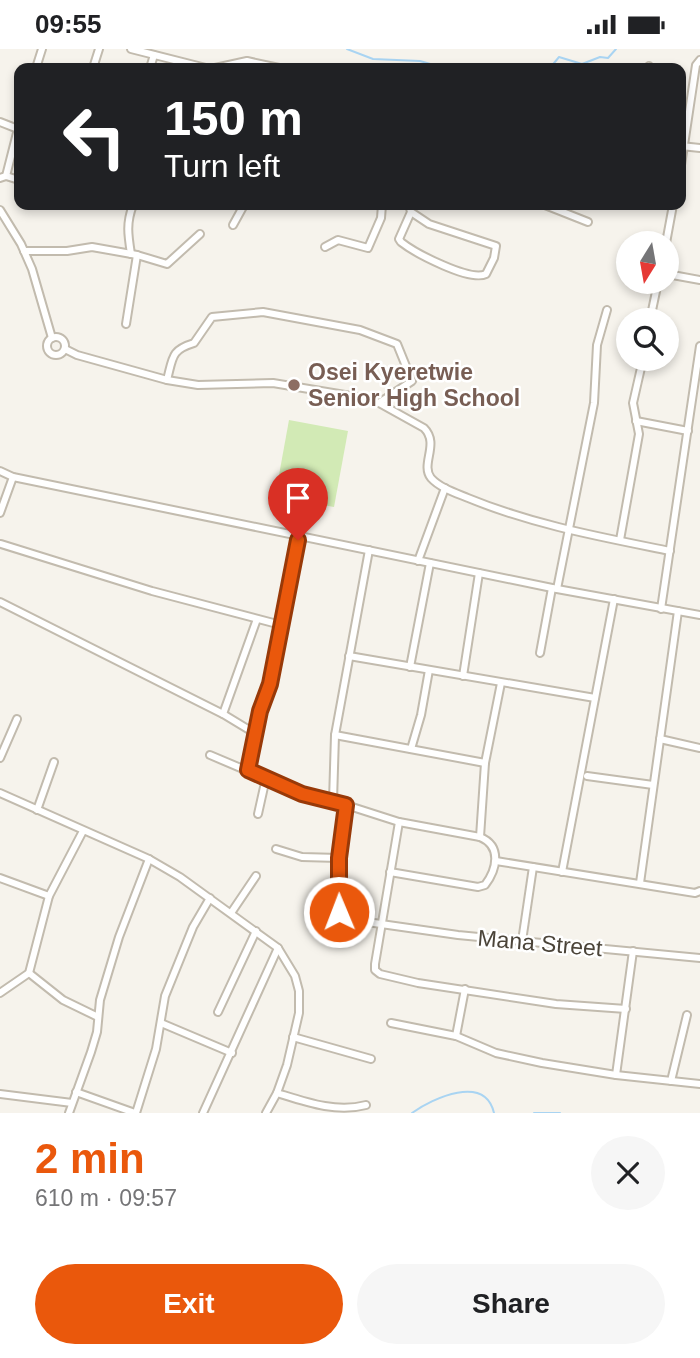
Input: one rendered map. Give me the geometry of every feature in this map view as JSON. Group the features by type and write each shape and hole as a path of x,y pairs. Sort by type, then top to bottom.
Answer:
{"street":[{"path":"131,49 186,63"},
{"path":"152,63 154,55"},
{"path":"686,127 696,65 700,60"},
{"path":"238,63 256,63"},
{"path":"3,177 14,143"},
{"path":"0,210 32,269 52,338 47,347 50,353 58,356 65,349"},
{"path":"126,324 134,254 127,230 131,210"},
{"path":"233,226 241,210"},
{"path":"325,247 338,240 368,248 380,218 379,210"},
{"path":"409,210 400,239 404,245 453,269 481,277 486,274 494,258 496,246 429,224 412,210"},
{"path":"558,210 588,222"},
{"path":"668,231 672,210"},
{"path":"24,251 67,251 92,247 134,254 167,264 200,234"},
{"path":"679,276 700,280"},
{"path":"540,653 569,530 594,403 597,345 607,310"},
{"path":"167,380 174,352 194,343 212,317 263,312 360,330 397,344 412,381 379,403"},
{"path":"52,338 62,339 65,349 77,355 167,380 221,386 273,383 379,403 429,433 431,439 428,473 432,480 445,488 507,513 569,530 670,551"},
{"path":"662,609 700,346"},
{"path":"620,540 639,434 633,403 640,371"},
{"path":"636,421 688,431"},
{"path":"0,471 13,477 554,589 700,615"},
{"path":"0,513 13,477"},
{"path":"418,561 445,488"},
{"path":"248,770 260,711 270,684 299,535"},
{"path":"0,543 152,591 281,625"},
{"path":"333,801 335,735 369,550"},
{"path":"410,667 430,563"},
{"path":"463,676 479,573"},
{"path":"562,872 614,600"},
{"path":"0,602 223,714 256,734"},
{"path":"640,883 678,611"},
{"path":"223,714 257,619"},
{"path":"349,656 595,698"},
{"path":"411,749 421,715 429,670"},
{"path":"480,837 485,763 501,683"},
{"path":"0,758 17,719"},
{"path":"335,735 485,763"},
{"path":"660,739 700,748"},
{"path":"210,755 302,794 399,822 480,837 488,840 495,848 496,861 491,878 485,885 478,887 390,873"},
{"path":"37,810 54,762"},
{"path":"587,776 653,785"},
{"path":"258,814 266,778"},
{"path":"0,793 149,859 180,877 278,948 288,961 299,991 299,1013 277,1093 266,1113"},
{"path":"276,849 302,857 339,858 346,805"},
{"path":"399,822 375,970 380,974 556,1004 626,1009"},
{"path":"0,993 29,973 50,896 83,831"},
{"name":"Mana Street","path":"339,858 339,912 346,919 522,941 700,958"},
{"path":"69,1113 97,1032 100,1000 119,937 149,859"},
{"path":"496,861 700,893"},
{"path":"522,941 533,867"},
{"path":"231,913 256,876"},
{"path":"0,878 50,896"},
{"path":"76,1092 136,1113 149,1076 165,996 193,927 209,898"},
{"path":"218,1012 256,931"},
{"path":"204,1113 278,948"},
{"path":"616,1075 633,951"},
{"path":"29,973 63,1000 98,1017"},
{"path":"456,1036 465,989"},
{"path":"671,1081 687,1015"},
{"path":"160,1023 232,1053"},
{"path":"391,1023 456,1036 496,1053 616,1075 700,1083"},
{"path":"293,1038 371,1059"},
{"path":"277,1093 335,1109 353,1109 366,1105"},
{"path":"0,1094 72,1103"},
{"path":"309,1113 312,1103"}],"green space":[{"path":"289,420 348,431 334,507 275,497"}],"waterway":[{"path":"347,49 373,59 427,63"},
{"path":"585,63 600,57 608,58 616,49"},
{"path":"554,63 559,57 579,63"},
{"path":"412,1113 445,1096 470,1092 480,1094 489,1101 494,1113"},
{"path":"534,1113 560,1113"}],"place":[{"name":"Osei Kyeretwie Senior High School","path":"294,385"}],"route":[{"path":"298,540 270,684 260,711 248,770 302,794 346,805 339,858 339,912"}]}
